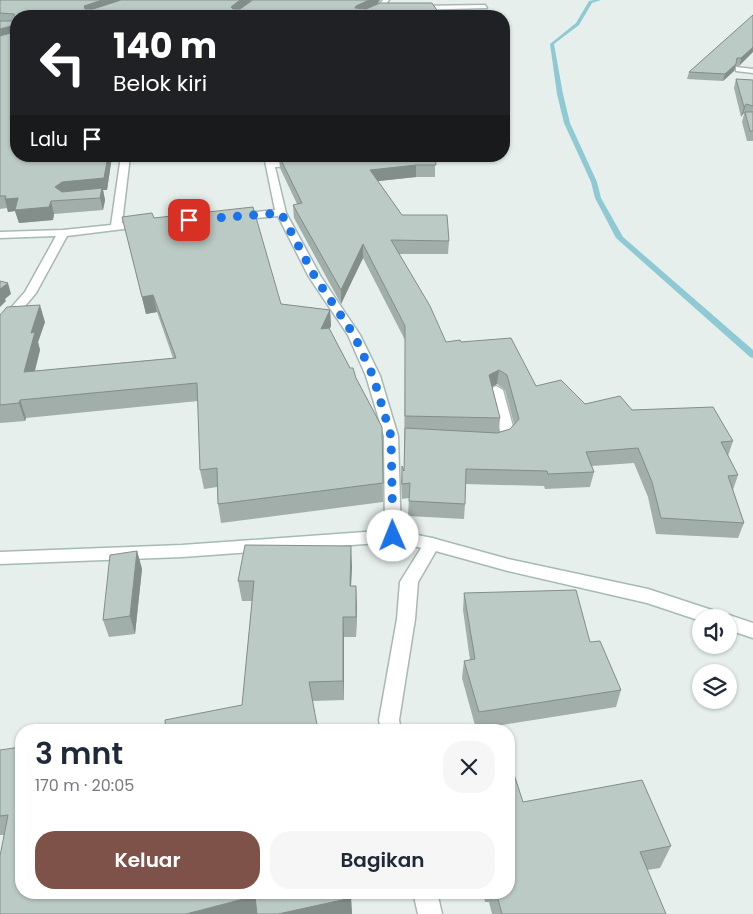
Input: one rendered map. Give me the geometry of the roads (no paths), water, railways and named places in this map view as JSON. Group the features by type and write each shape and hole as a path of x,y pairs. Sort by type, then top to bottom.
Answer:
{"street":[{"path":"379,8 386,0"},
{"path":"408,8 485,7"},
{"path":"374,10 388,8"},
{"path":"739,69 753,71"},
{"path":"116,226 115,194 124,162"},
{"path":"269,162 281,213 315,277 354,335 373,376 391,436 393,536"},
{"path":"223,218 281,213"},
{"path":"0,234 63,233 155,223"},
{"path":"0,328 30,293 63,233"},
{"path":"476,440 495,441 504,439 508,434 496,390"},
{"path":"391,436 410,437"},
{"path":"0,558 182,551 393,536 432,544 508,565 648,596 692,609"},
{"path":"390,724 406,619 409,582 432,544"},
{"path":"737,625 753,631"},
{"path":"427,899 430,914"}],"waterway":[{"path":"599,0 590,2 578,24 552,44 567,123 594,182 598,198 620,238 753,355"}]}
